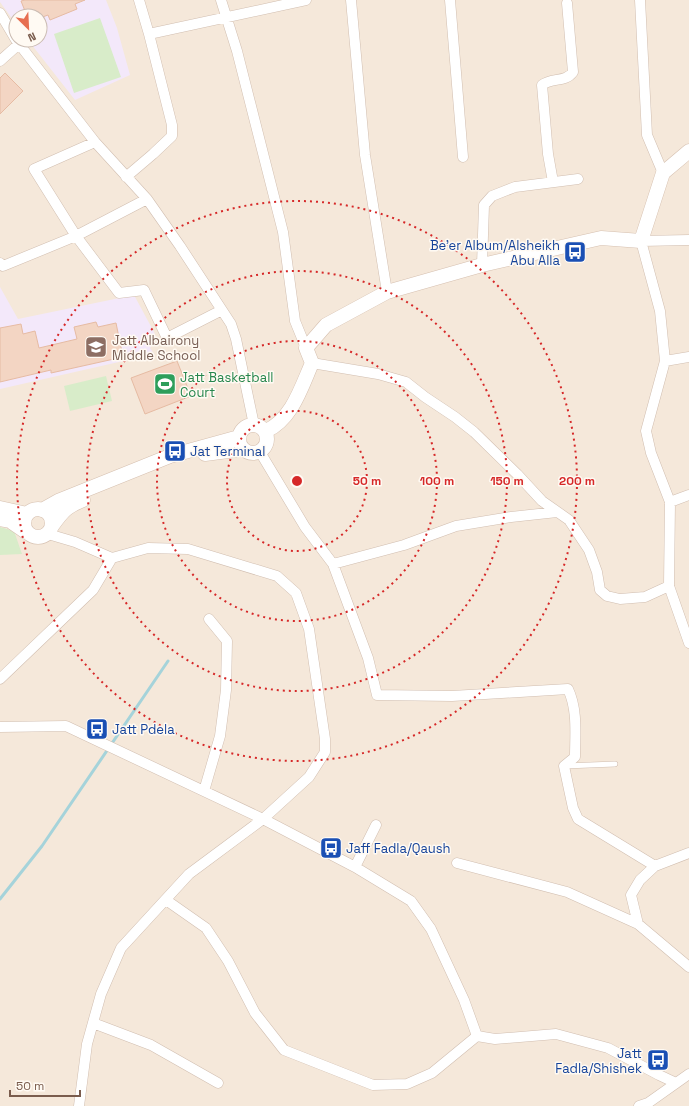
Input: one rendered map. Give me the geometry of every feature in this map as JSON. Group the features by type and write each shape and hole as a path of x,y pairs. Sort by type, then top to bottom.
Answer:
{"street":[{"path":"126,177 154,154 172,136 172,125 149,34 138,0"},
{"path":"22,48 95,142 147,198 231,324 260,428 268,440 264,449 260,452 251,453 241,443 240,433 246,427 260,428 276,427 286,416 312,363 295,321 283,232 222,0"},
{"path":"149,34 306,0"},
{"path":"351,0 365,155 387,292"},
{"path":"450,0 463,157"},
{"path":"553,182 548,154 542,85 547,81 560,80 569,77 573,72 567,2 577,0"},
{"path":"640,0 647,135 663,173"},
{"path":"0,13 8,26"},
{"path":"0,60 11,48"},
{"path":"95,142 34,169 76,236 118,293 144,290 168,338 222,310"},
{"path":"689,151 663,173 641,241 660,311 665,361 646,431 651,453 670,502 669,586 689,643"},
{"path":"482,264 484,205 492,196 515,187 578,179"},
{"path":"0,263 3,266 76,236 147,198"},
{"path":"306,348 326,325 387,292 482,264 601,238 641,241 689,240"},
{"path":"665,361 689,357"},
{"path":"312,363 378,374 406,382 474,432 542,501 569,520 589,550 597,572 600,590 607,596 620,599 645,597 669,586"},
{"path":"42,510 58,501 170,456 241,443"},
{"path":"0,519 10,521 34,537 43,537 50,530 62,512 71,505 172,462 216,452 241,443"},
{"path":"260,452 305,527 333,564 368,658 378,695 452,696 568,689 574,700 576,727 575,757 564,766 573,808 578,819 655,866"},
{"path":"670,502 689,495"},
{"path":"0,508 27,514"},
{"path":"26,532 23,523 27,514 35,509 42,510 51,516 50,530"},
{"path":"333,564 404,545 456,526 511,517 557,512"},
{"path":"50,530 112,558 148,548 188,549 277,576 296,593 309,629 325,739 325,752 309,777 263,819 189,874 121,948 101,994 87,1044 79,1106"},
{"path":"0,679 93,590 112,558"},
{"path":"204,791 220,736 227,676 228,641 209,620"},
{"path":"0,727 66,726 263,819 355,867 412,902 431,929 464,1000 476,1036"},
{"path":"355,867 376,825"},
{"path":"638,924 631,895 640,880 655,866 689,853"},
{"path":"457,863 567,892 638,924 689,966"},
{"path":"166,900 206,928 228,961 255,1013 284,1050 373,1085 407,1084 432,1073 476,1036 496,1039 556,1034 608,1048 676,1083"},
{"path":"93,1023 151,1045 218,1083"},
{"path":"640,1106 648,1103 689,1075"}],"lane":[{"path":"564,766 615,764"}],"shaded area":[{"path":"0,0 689,0 689,1106 0,1106"},
{"path":"0,0 106,0 117,28 130,75 75,100 34,48 48,48 48,8 8,8 8,13"},
{"path":"0,287 18,319 134,295 156,337 150,348 154,354 0,389"}],"green space":[{"path":"100,18 121,77 74,93 54,34"},
{"path":"106,376 112,401 70,411 64,386"},
{"path":"0,527 14,531 22,554 0,555"}],"building":[{"path":"85,0 75,4 77,9 50,20 48,8 24,8 21,1"},
{"path":"5,73 23,91 0,114 0,78"},
{"path":"96,322 98,327 116,323 123,357 51,373 51,370 0,382 0,328 21,324 23,334 35,331 39,348 77,339 74,327"},
{"path":"177,361 191,396 145,414 131,378"}],"waterway":[{"path":"0,899 42,846 168,661"}],"place":[{"name":"Be'er Album/Alsheikh Abu Alla","path":"575,252"},
{"name":"Jatt Albairony Middle School","path":"96,347"},
{"name":"Jatt Basketball Court","path":"165,384"},
{"name":"Jat Terminal","path":"175,451"},
{"name":"Jatt Pdela","path":"97,729"},
{"name":"Jaff Fadla/Qaush","path":"331,848"},
{"name":"Jatt Fadla/Shishek","path":"658,1060"}]}
